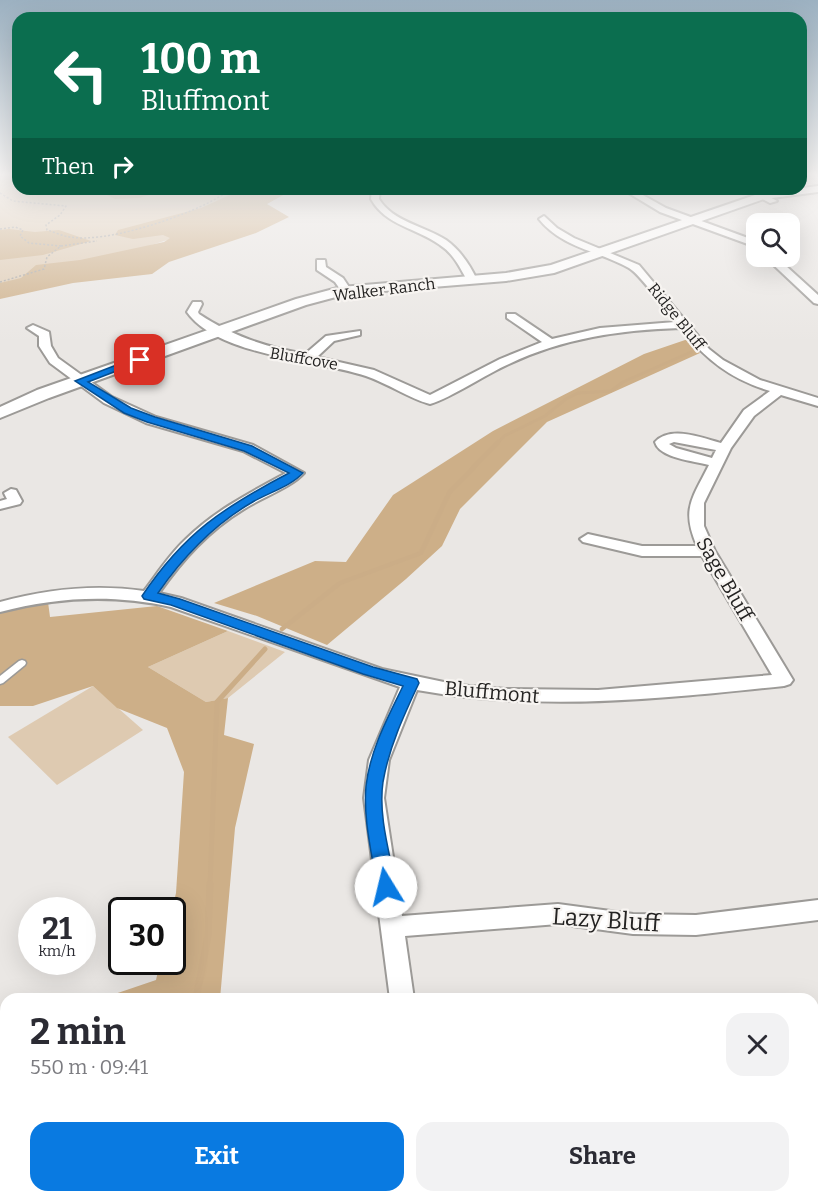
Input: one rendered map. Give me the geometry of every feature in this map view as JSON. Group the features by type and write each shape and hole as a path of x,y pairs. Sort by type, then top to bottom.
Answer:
{"street":[{"path":"418,229 443,242 461,259 472,280"},
{"name":"Ridge Bluff","path":"555,229 562,235 635,267 705,351 719,363 777,392 818,402"},
{"name":"Walker Ranch","path":"0,413 80,381 301,302 346,290 539,272 604,253 670,229"},
{"path":"715,229 746,240"},
{"path":"321,262 321,268 339,280 346,290"},
{"path":"781,267 818,302"},
{"name":"Bluffcove","path":"197,304 192,312 195,316 255,349 367,372 406,387 430,400 504,362 550,343"},
{"path":"511,316 550,343 594,333 684,325"},
{"path":"33,328 45,334 45,346 54,360 80,381 128,410 151,420 248,448 297,473 246,500 206,529 172,563 149,596"},
{"path":"307,359 330,338 356,333"},
{"name":"Sage Bluff","path":"777,392 749,413 724,448 696,503 696,525 707,551 784,680"},
{"path":"716,463 671,451 662,445 662,442 665,438 675,437 724,448"},
{"path":"0,505 15,501 11,493"},
{"path":"588,539 642,551 707,551"},
{"name":"Bluffmont","path":"0,607 72,593 149,596 175,602 411,683 491,694 549,698 622,696 784,680"},
{"path":"401,993 374,808 375,784 386,739 411,683"},
{"name":"Lazy Bluff","path":"393,927 558,914 633,924 696,925 818,910"}],"lane":[{"path":"0,681 22,663"}],"path":[{"path":"21,229 23,230 20,236 29,243 61,246 97,241"},
{"path":"47,229 71,237 85,237 129,229"},
{"path":"0,282 45,269 47,257 61,246"}],"shaded area":[{"path":"0,229 201,229 0,293"},
{"path":"264,229 169,262 152,274 73,283 0,299 0,283 21,278 36,265 80,260 164,242 170,238 163,235 133,239 115,235 118,230"},
{"path":"0,230 35,232 59,230 91,241 43,255 0,260"},
{"path":"688,339 700,353 547,422 460,509 442,546 327,645 257,616 214,603 315,561 346,562 393,495 493,431 644,354"},
{"path":"48,602 50,617 157,606 228,631 148,667 206,702 228,698 224,735 254,744 235,828 221,993 118,993 156,980 157,975 186,975 186,897 175,897 184,772 167,728 117,708 93,686 33,706 0,706 0,613"},
{"path":"228,631 285,652 228,698 206,702 148,667"},
{"path":"93,686 143,730 57,785 8,737"}],"waterway":[{"path":"497,444 504,436 545,416 566,399 578,393 611,391 623,382 691,352"},
{"path":"282,629 340,583 421,553 449,493 498,442"},
{"path":"210,886 217,702 265,649"},
{"path":"197,993 208,936 210,884"}],"route":[{"path":"140,360 80,381 108,400 151,420 248,448 297,473 246,500 206,529 172,563 149,596 175,602 411,683 386,739 379,760 375,784 374,808 386,887"}]}
